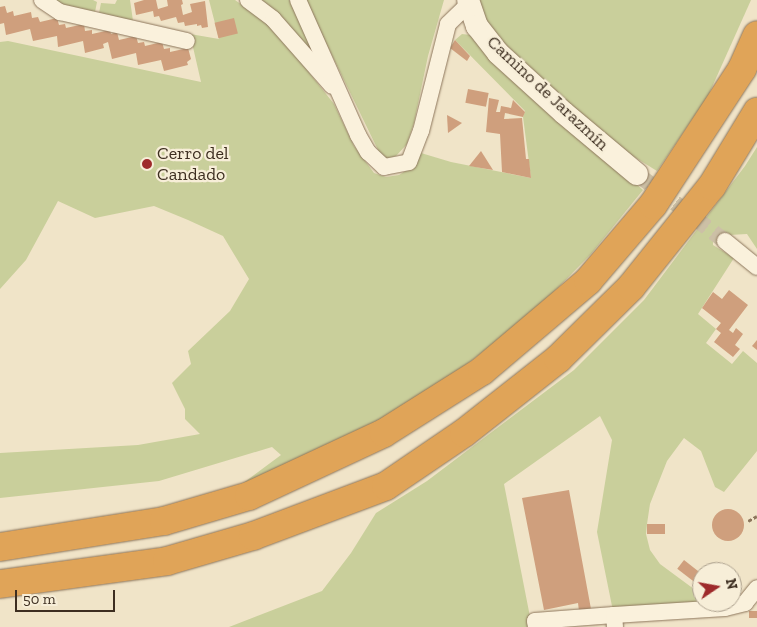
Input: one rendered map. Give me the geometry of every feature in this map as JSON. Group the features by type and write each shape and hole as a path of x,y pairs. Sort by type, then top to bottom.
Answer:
{"highway":[{"path":"0,547 164,521 249,496 384,433 482,371 588,281 653,205 742,69 757,35"},
{"path":"0,584 167,561 253,536 386,486 464,433 558,359 631,287 712,186 757,112"}],"street":[{"path":"42,0 60,12 187,41"},
{"path":"248,0 273,19 344,99"},
{"path":"298,0 344,99 358,135 368,152 384,167 409,162 421,131 448,24 468,3"},
{"name":"Camino de Jarazmín","path":"468,3 477,26 498,53 564,113 637,174"},
{"path":"725,241 757,267"},
{"path":"536,627 535,621 614,621 725,608 745,603 757,588"}],"path":[{"path":"748,520 757,516"}],"green space":[{"path":"55,0 93,0 97,2 95,12 60,5"},
{"path":"117,0 130,0 133,21 99,13 101,3 115,4"},
{"path":"209,0 235,0 273,27 334,104 354,146 374,173 386,177 399,175 413,166 421,153 451,162 531,178 523,117 525,111 455,40 462,34 471,35 643,190 591,254 536,310 448,379 340,444 242,484 281,455 272,447 159,481 0,498 0,453 138,445 200,434 185,419 185,409 172,383 191,364 188,351 230,311 249,279 223,236 154,206 95,218 58,201 26,260 0,289 0,42 8,41 201,82 190,34 219,39"},
{"path":"259,0 289,0 292,2 328,75"},
{"path":"305,0 444,0 428,56 414,123 407,144 396,156 386,159 380,154"},
{"path":"479,0 751,0 708,96 657,171 615,145 491,34"},
{"path":"757,147 757,249 747,234 729,235 719,230 713,239 713,245 734,258 698,314 716,329 706,343 732,364 743,351 757,363 757,451 724,492 715,487 701,451 684,438 667,461 650,504 647,524 646,534 650,550 660,564 692,588 692,603 613,611 597,532 612,440 600,416 504,484 532,627 229,627 322,591 351,553 376,513 427,481 574,370 644,300 745,166"}],"building":[{"path":"144,0 156,0 158,9 168,6 167,0 182,0 183,15 192,12 190,4 205,1 208,27 202,28 201,25 197,26 197,24 185,26 184,22 178,23 176,17 161,21 159,16 154,17 153,11 136,15 134,3"},
{"path":"5,6 7,13 13,11 14,16 31,12 32,18 38,17 40,22 57,18 59,25 65,24 66,28 84,24 85,31 92,30 92,34 110,30 111,34 117,32 119,40 136,36 138,43 144,42 145,46 162,42 164,49 170,48 170,52 188,48 191,59 187,62 188,65 164,71 161,60 138,65 136,53 112,59 108,42 103,44 104,48 85,53 83,41 58,47 57,36 33,41 30,29 6,35 4,23 0,24 0,7"},
{"path":"234,18 238,34 218,38 215,23"},
{"path":"455,40 470,56 467,61 450,48"},
{"path":"468,89 489,93 486,107 465,103"},
{"path":"489,98 499,100 496,112 500,112 501,106 511,108 513,100 525,112 523,117 505,113 504,119 522,118 526,159 529,159 531,178 502,172 500,134 486,132"},
{"path":"447,115 462,123 448,133"},
{"path":"481,151 493,170 469,166"},
{"path":"729,290 748,305 729,330 733,333 736,328 743,334 735,345 740,349 733,357 714,342 721,333 716,329 721,323 702,308 713,292 722,299"},
{"path":"757,340 757,350 752,346"},
{"path":"569,490 591,609 579,611 578,603 544,610 522,498"},
{"path":"728,509 739,514 744,525 739,536 728,541 717,536 712,525 717,514"},
{"path":"647,524 665,524 665,534 647,534"},
{"path":"684,560 692,566 692,580 677,569"},
{"path":"749,611 757,611 757,618 749,618"}],"tunnel":[{"path":"637,174 725,241"}],"place":[{"name":"Cerro del Candado","path":"147,164"}]}
